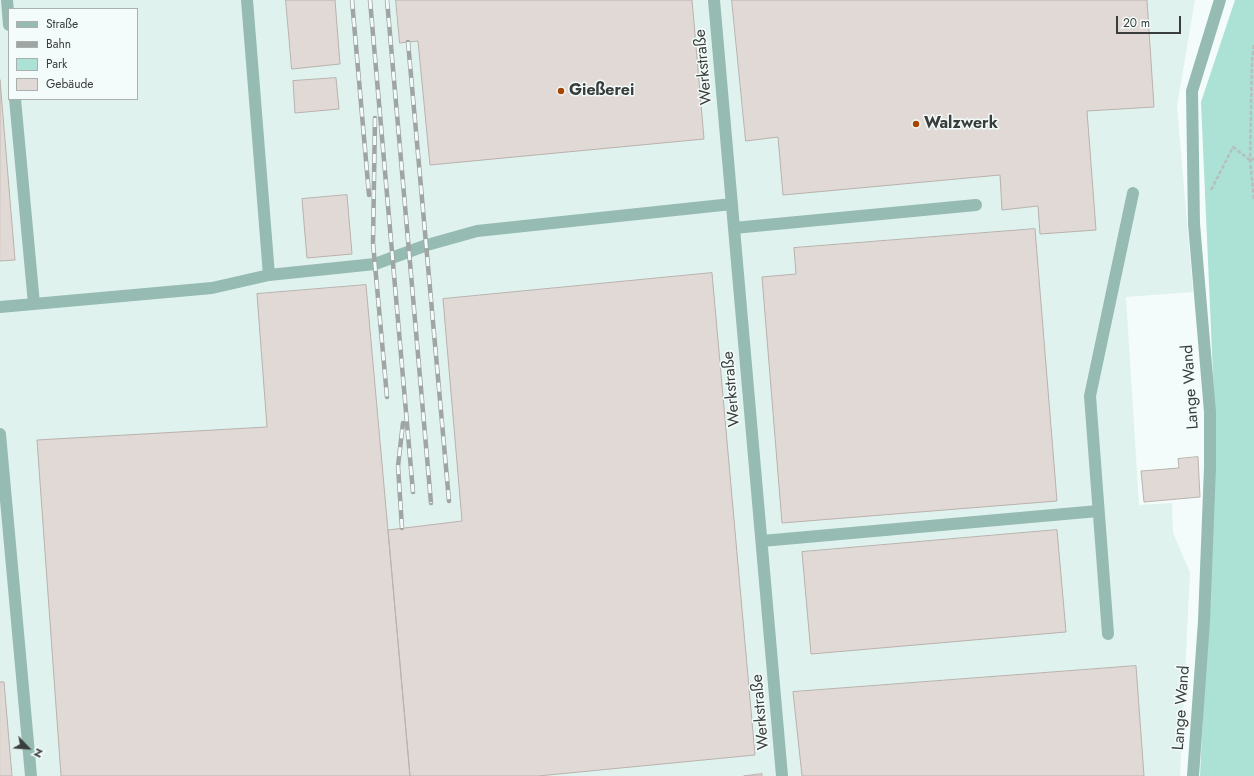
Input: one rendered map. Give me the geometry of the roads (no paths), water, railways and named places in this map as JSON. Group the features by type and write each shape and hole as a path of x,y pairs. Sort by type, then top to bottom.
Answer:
{"street":[{"path":"7,0 8,12"},
{"path":"247,0 269,275"},
{"name":"Werkstraße","path":"714,0 782,776"},
{"name":"Lange Wand","path":"1193,776 1204,621 1210,467 1210,412 1194,224 1192,91 1220,0"},
{"path":"15,100 34,304"},
{"path":"1108,634 1090,396 1133,193"},
{"path":"0,306 212,288 269,275 375,264 427,245 477,231 732,204"},
{"path":"734,228 976,205"},
{"path":"0,434 31,776"},
{"path":"762,541 1098,511"}],"railway":[{"path":"352,0 369,195"},
{"path":"370,0 413,492"},
{"path":"387,0 431,503"},
{"path":"408,42 449,501"},
{"path":"375,118 373,243 387,397"},
{"path":"402,528 398,466 403,423"}],"place":[{"name":"Gießerei","path":"561,91"},
{"name":"Walzwerk","path":"916,124"}]}
